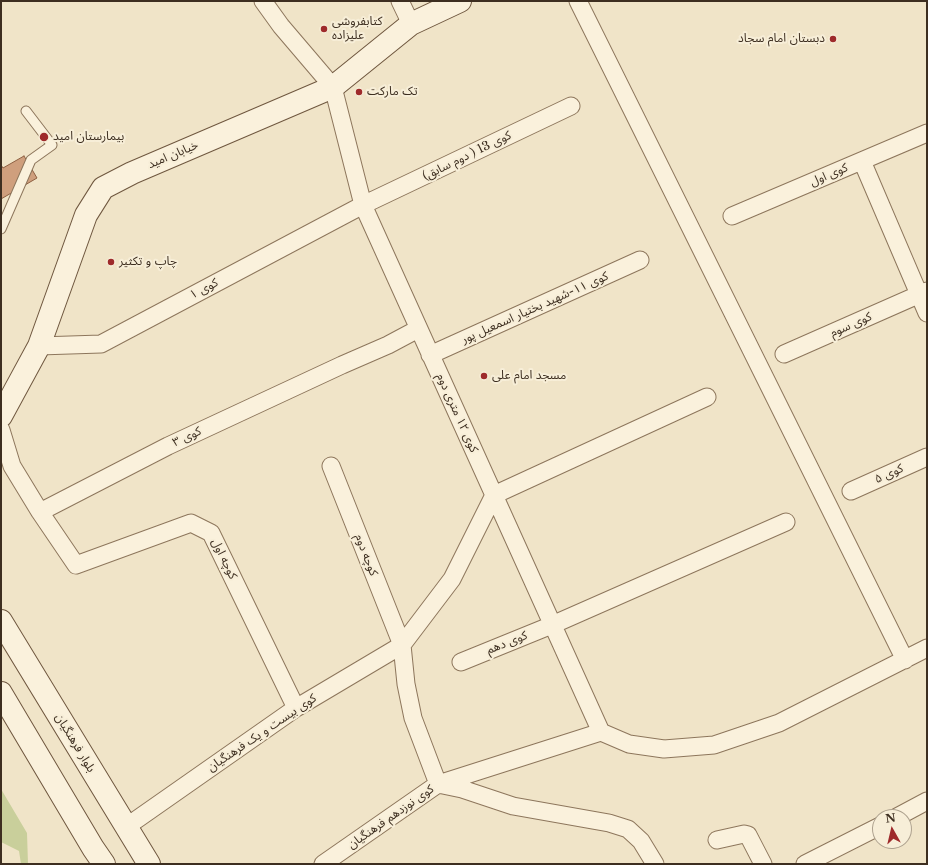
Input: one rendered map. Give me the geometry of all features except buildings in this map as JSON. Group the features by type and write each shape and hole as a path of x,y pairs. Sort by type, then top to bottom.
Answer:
{"street":[{"path":"264,1 281,26 333,87"},
{"path":"400,1 411,24"},
{"name":"خیابان امید","path":"1,416 39,346 86,214 103,188 132,173 333,87 411,24 460,1"},
{"path":"578,1 905,660"},
{"name":"کوی ۱۲ متری دوم","path":"333,87 362,205 601,732"},
{"name":"کوی 13 ( دوم سابق)","path":"362,205 571,106"},
{"name":"کوی اول","path":"732,216 927,133"},
{"path":"862,161 923,293 927,313"},
{"name":"کوی ۱","path":"39,346 101,344 362,205"},
{"name":"کوی ۱۱-شهید بختیار اسمعیل پور","path":"430,355 640,260"},
{"name":"کوی سوم","path":"784,354 923,293"},
{"name":"کوی ۳","path":"40,512 168,446 342,364 388,345 418,329"},
{"path":"402,645 452,579 494,495 707,397"},
{"path":"1,430 12,466 40,512"},
{"name":"کوی ۵","path":"851,491 927,457"},
{"name":"کوچه دوم","path":"331,466 402,645 406,684 413,718 438,784"},
{"name":"کوچه اول","path":"40,512 76,565 191,523 211,533 296,708"},
{"name":"کوی دهم","path":"461,662 552,625 786,522"},
{"name":"بلوار فرهنگیان","path":"1,622 149,864"},
{"name":"کوی بیست و یک فرهنگیان","path":"126,827 296,708 402,645"},
{"path":"601,732 629,744 664,749 714,745 779,723 927,648"},
{"path":"1,693 96,859"},
{"name":"کوی نوزدهم فرهنگیان","path":"323,864 438,784 601,732"},
{"path":"438,784 462,789 513,806 609,823 628,829 641,841 655,864"},
{"path":"912,809 927,801"},
{"path":"805,864 872,830"},
{"path":"717,840 744,834 748,835 763,864"}],"lane":[{"path":"1,229 31,160 52,145 26,111"}],"green space":[{"path":"1,789 27,833 28,864 21,864 19,851 1,842"}],"place":[{"name":"کتابفروشی علیزاده","path":"324,29"},
{"name":"دبستان امام سجاد","path":"833,39"},
{"name":"تک مارکت","path":"359,92"},
{"name":"بیمارستان امید","path":"44,137"},
{"name":"چاپ و تکثیر","path":"111,262"},
{"name":"مسجد امام علی","path":"484,376"}]}
